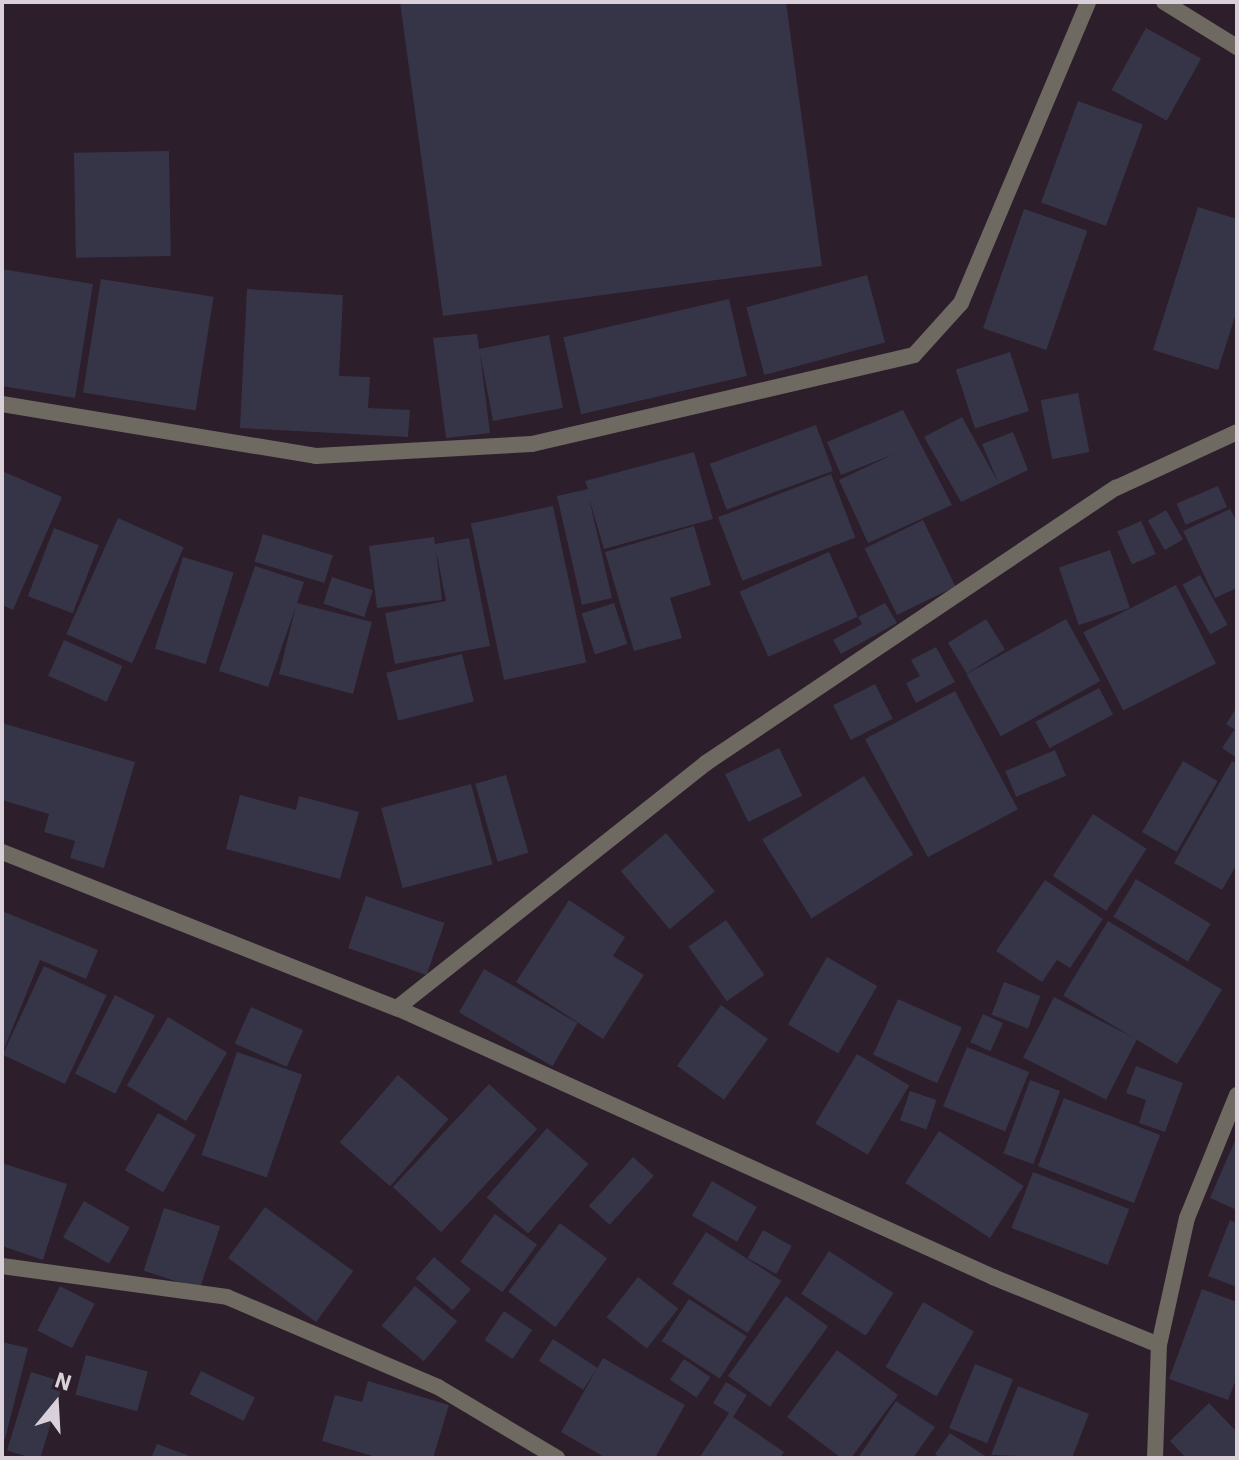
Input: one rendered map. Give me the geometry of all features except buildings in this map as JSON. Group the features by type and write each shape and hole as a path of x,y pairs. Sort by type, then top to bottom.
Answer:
{"street":[{"path":"2,404 316,456 532,444 914,355 961,303 1088,2"},
{"path":"1164,2 1237,47"},
{"path":"397,1008 706,763 1116,488 1237,432"},
{"path":"2,852 397,1008 993,1277 1159,1345"},
{"path":"1155,1458 1159,1345 1187,1218 1237,1095"},
{"path":"2,1266 227,1297 438,1387 557,1458"}]}
